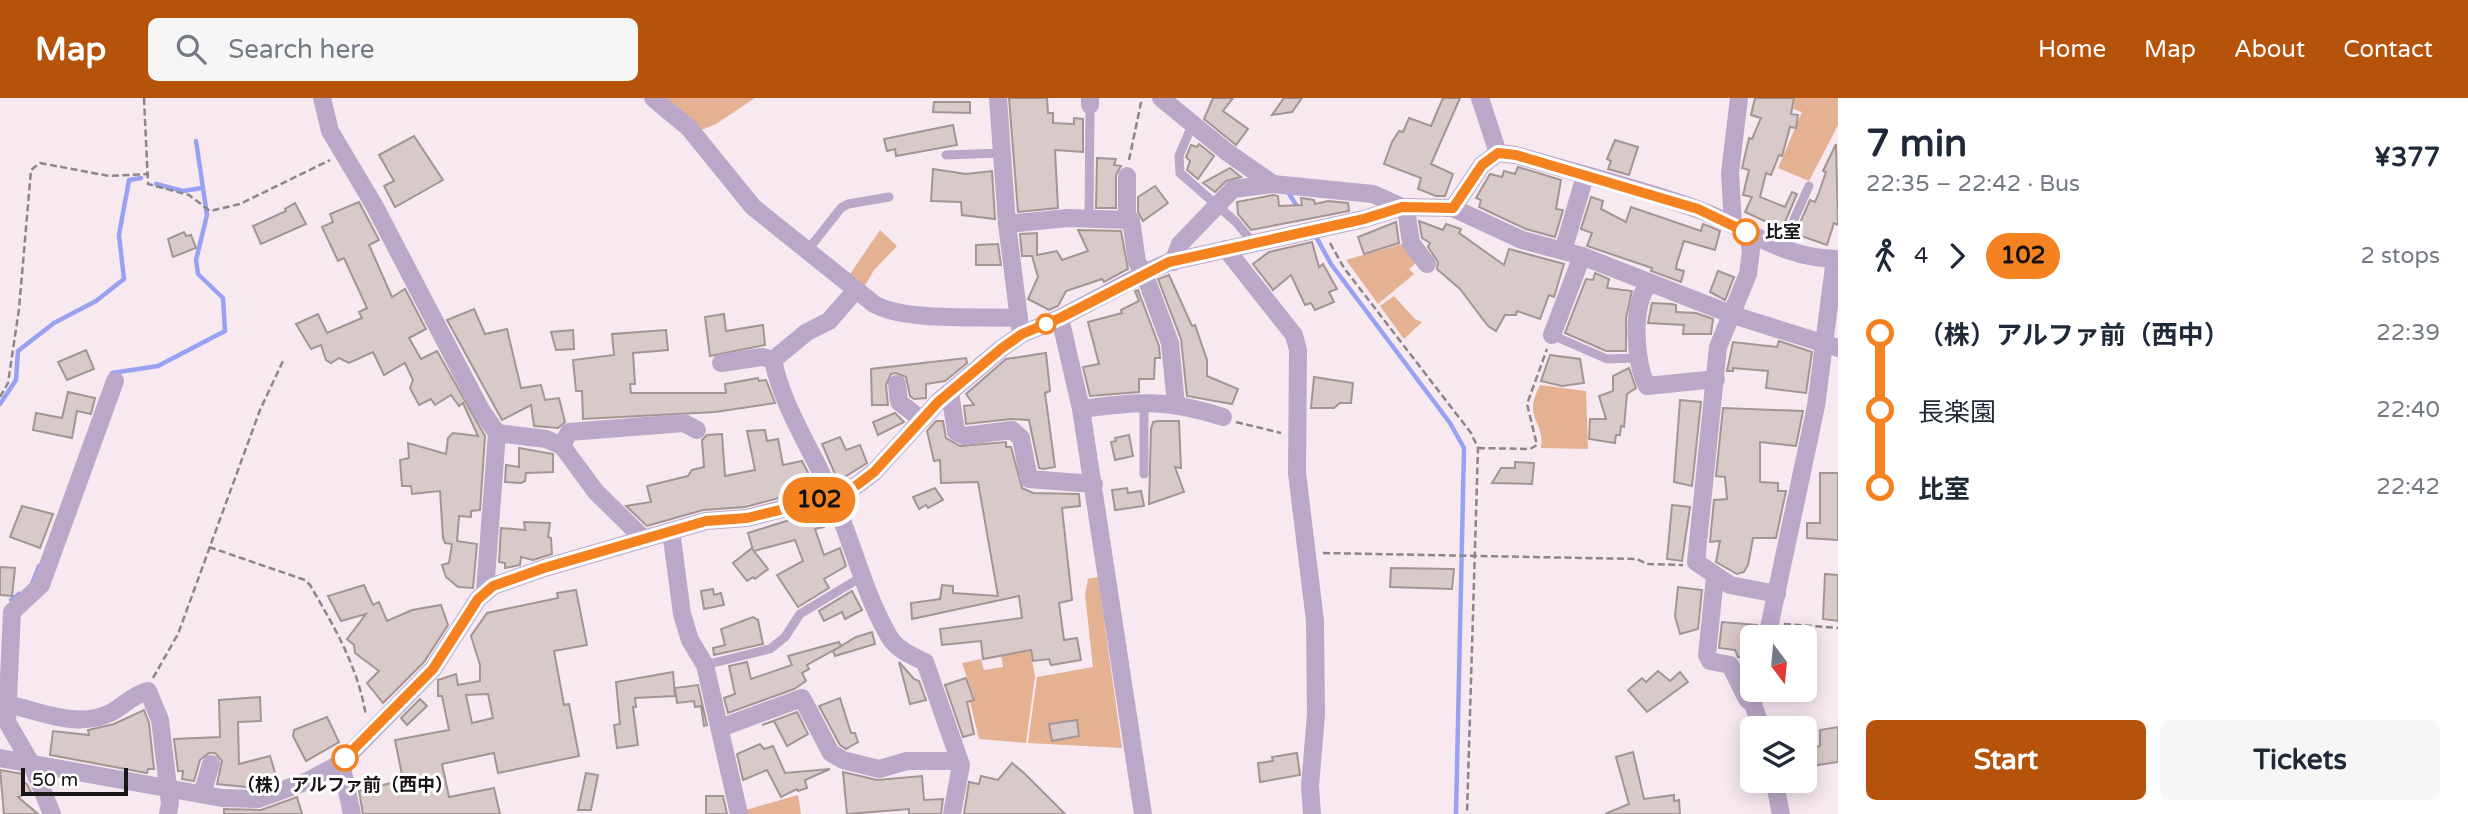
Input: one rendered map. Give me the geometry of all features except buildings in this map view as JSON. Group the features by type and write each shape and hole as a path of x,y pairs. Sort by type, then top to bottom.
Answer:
{"street":[{"path":"0,758 260,806 341,763 433,669 485,591 497,433 481,410 374,205 330,131 323,98"},
{"path":"653,98 689,128 753,207 856,290 887,311 906,315 1020,326 1060,318 1144,273 1173,262 1324,228 1402,207 1453,208 1522,240 1582,256 1733,315 1832,346"},
{"path":"998,98 1000,153 1020,326"},
{"path":"1161,98 1192,125 1273,184"},
{"path":"1480,98 1498,153"},
{"path":"1739,98 1730,173 1740,229 1751,261 1733,315 1718,347 1696,562 1715,577 1730,584 1777,594"},
{"path":"1453,208 1482,165 1498,153 1516,155 1698,209 1781,249 1837,259 1832,346 1770,625"},
{"path":"1127,176 1127,218"},
{"path":"1563,250 1585,176"},
{"path":"1173,262 1180,244 1240,186 1273,184 1373,194 1402,207 1407,216 1411,243 1427,264"},
{"path":"1007,224 1127,218 1134,223 1137,262 1144,273 1170,343 1176,404"},
{"path":"1226,249 1294,335 1298,350 1297,473 1315,621 1316,715 1310,786 1312,814"},
{"path":"1552,335 1582,256"},
{"path":"1650,283 1641,294 1636,358 1647,386 1716,379"},
{"path":"773,360 807,332 829,321 856,290"},
{"path":"1060,318 1081,409 1094,484 1143,814"},
{"path":"485,591 544,568 706,521 747,518 832,496 857,485 874,472 921,419 1020,326"},
{"path":"721,363 762,357 773,360"},
{"path":"773,360 787,402 832,496 863,576 892,640 904,652 925,662 959,761 952,814"},
{"path":"52,814 32,765 7,722 12,612 40,585 115,381"},
{"path":"897,384 899,402 921,419"},
{"path":"950,392 956,432 964,436 1012,430 1021,438 1029,479 1094,484"},
{"path":"1081,409 1144,402 1176,404 1223,417"},
{"path":"562,446 569,432 684,423 697,430"},
{"path":"497,433 546,439 562,446 596,492 644,539"},
{"path":"671,531 682,614 691,640 705,665 739,814"},
{"path":"1715,577 1707,655 1710,662 1730,665 1740,685"},
{"path":"7,704 67,720 84,720 109,713 130,698 148,691 160,720 168,814"},
{"path":"720,729 802,698 831,753 843,760 880,768 906,761 959,761"},
{"path":"341,763 352,814"},
{"path":"202,794 211,764"},
{"path":"1777,793 1781,814"}],"lane":[{"path":"1089,219 1090,102"},
{"path":"1192,125 1179,156 1180,173 1253,243"},
{"path":"946,155 1000,153"},
{"path":"1781,249 1809,186"},
{"path":"807,251 841,208 848,204 889,197"},
{"path":"1552,335 1606,359 1636,358"},
{"path":"1144,402 1144,474"},
{"path":"705,665 770,649 785,637 800,614 863,576"}],"path":[{"path":"144,98 148,184 189,195 210,211 240,204 341,152"},
{"path":"1127,176 1142,98"},
{"path":"0,397 9,375 32,170 35,165 50,164 109,176 149,176"},
{"path":"1324,228 1332,251 1471,433 1478,448 1467,814"},
{"path":"1478,448 1530,449 1537,445 1527,404 1552,335"},
{"path":"148,691 177,634 276,369 283,361"},
{"path":"1223,417 1297,436"},
{"path":"209,547 305,580 310,585 354,666 370,731"},
{"path":"1306,553 1637,559 1665,566 1696,562"},
{"path":"1817,629 1838,628"}],"shaded area":[{"path":"660,98 755,98 716,124 697,132"},
{"path":"1795,98 1838,98 1838,125 1809,181 1778,168 1802,112 1793,109"},
{"path":"880,230 897,246 874,270 863,289 848,277"},
{"path":"1405,243 1418,261 1409,269 1414,274 1378,304 1346,260"},
{"path":"1394,296 1415,319 1422,322 1404,339 1380,306"},
{"path":"1540,385 1586,391 1588,449 1541,448 1540,431 1533,413"},
{"path":"1098,577 1122,748 1028,743 1037,677 1093,667 1085,595 1088,579"},
{"path":"1030,651 1035,676 1026,743 979,739 970,702 975,700 962,663 981,659 984,670 1003,667 1001,655"},
{"path":"798,795 801,814 743,814 742,811"}],"waterway":[{"path":"110,378 112,373 158,366 225,331 223,298 198,274 196,260 207,215 196,141"},
{"path":"0,404 16,380 18,351 54,323 96,301 124,279 119,235 129,180 141,178"},
{"path":"156,184 183,191 202,188"},
{"path":"1288,192 1298,208"},
{"path":"1314,233 1331,264 1450,423 1464,448 1456,814"},
{"path":"32,584 39,566"},
{"path":"11,600 19,594"}],"bus line":[{"name":"102","path":"345,758 433,669 478,599 493,586 544,568 706,521 747,518 824,499 857,485 874,472 938,402 1002,348 1022,334 1060,318 1169,262 1364,219 1402,207 1453,208 1465,186 1482,165 1489,157 1498,153 1516,155 1698,209 1746,232"}],"place":[{"name":"比室","path":"1746,232"},
{"name":"（株）アルファ前（西中）","path":"345,758"}]}
